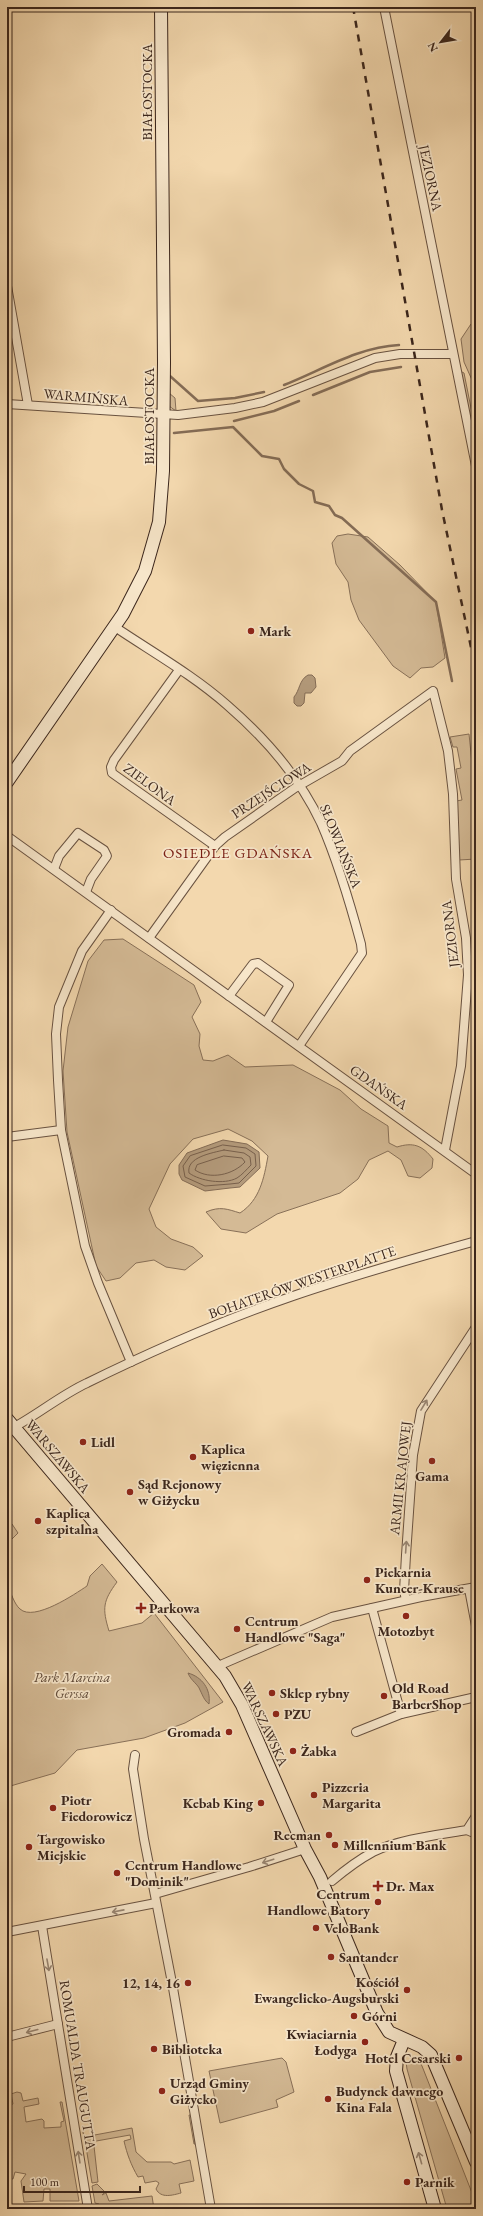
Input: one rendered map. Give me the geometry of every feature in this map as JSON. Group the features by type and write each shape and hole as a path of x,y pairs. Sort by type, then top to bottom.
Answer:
{"street":[{"name":"BIAŁOSTOCKA","path":"7,782 115,627 135,593 155,543 159,522 163,471 161,7"},
{"name":"JEZIORNA","path":"384,7 476,466"},
{"path":"7,286 28,405"},
{"path":"163,415 211,411 252,404 282,396 357,364 382,356 453,354"},
{"name":"WARMIŃSKA","path":"7,404 163,415"},
{"name":"SŁOWIAŃSKA","path":"115,627 216,696 242,718 272,750 299,787 320,823 332,852 358,934 362,953 299,1046"},
{"name":"ZIELONA","path":"179,670 114,760 111,767 112,772 215,846"},
{"name":"JEZIORNA","path":"433,691 448,751 453,794 456,879 466,938 468,975 461,1066 445,1150"},
{"name":"PRZEJŚCIOWA","path":"149,938 215,846 252,817 295,788 342,761 350,751 433,691"},
{"path":"54,869 59,856 78,833 104,850 107,856 91,879 86,892"},
{"name":"GDAŃSKA","path":"7,836 445,1150 476,1174"},
{"path":"111,910 82,951 66,986 59,1007 56,1034 61,1130 73,1191 90,1265 131,1362"},
{"path":"229,996 253,964 258,963 264,967 289,985 266,1022"},
{"path":"7,1137 61,1130"},
{"name":"BOHATERÓW WESTERPLATTE","path":"9,1426 63,1395 211,1326 294,1296 476,1241"},
{"name":"ARMII KRAJOWEJ","path":"406,1600 404,1591 413,1462 421,1411 476,1327"},
{"name":"WARSZAWSKA","path":"9,1426 218,1666 242,1705 305,1849 320,1877 374,2006 385,2026 392,2034 404,2040"},
{"path":"218,1666 332,1617 406,1600 472,1588 476,1626"},
{"path":"372,1608 401,1714"},
{"path":"356,1732 401,1714 476,1697"},
{"path":"135,1755 133,1769 211,2209"},
{"path":"467,1830 476,1816"},
{"path":"332,1881 356,1862 374,1852 417,1839 467,1830 476,1834"},
{"path":"155,1894 305,1849"},
{"path":"7,1932 156,1903"},
{"name":"ROMUALDA TRAUGUTTA","path":"42,1926 88,2209"},
{"path":"7,2037 58,2024"},
{"path":"435,2209 396,2071 397,2057 404,2040 422,2047 431,2055 476,2162"}],"green space":[{"path":"476,321 476,389 464,362 461,339 471,324"},
{"path":"460,371 464,373 476,433 476,448"},
{"path":"169,393 175,398 176,411 169,406"},
{"path":"348,534 368,537 400,565 436,602 445,658 433,667 421,668 410,678 393,666 359,620 351,600 348,582 336,564 332,543 337,536"},
{"path":"469,734 476,802 476,859 459,860 456,801 462,800 456,769 461,768 457,747 453,747 450,737"},
{"path":"123,939 194,985 201,1002 192,1017 200,1034 199,1046 203,1060 213,1061 228,1055 245,1067 293,1065 340,1090 361,1109 388,1126 389,1143 397,1147 413,1145 421,1148 433,1159 432,1168 420,1178 408,1176 401,1160 388,1151 369,1160 358,1179 340,1193 277,1214 246,1233 221,1229 206,1212 211,1210 227,1209 240,1213 247,1208 257,1195 260,1188 268,1156 252,1141 228,1129 193,1139 170,1164 149,1209 156,1227 171,1239 193,1247 203,1256 185,1270 166,1267 154,1260 136,1263 120,1278 106,1281 96,1266 67,1132 63,1071 68,1027 88,961 104,940"},
{"path":"12,1524 18,1533 7,1544 7,1529"},
{"name":"Park Marcina Gerssa","path":"102,1564 117,1582 109,1594 105,1605 105,1616 109,1631 142,1623 154,1613 223,1702 185,1723 144,1738 77,1750 55,1773 7,1787 7,1585 14,1601 20,1609 26,1612 35,1612 44,1610 54,1605 87,1586 90,1576"},
{"path":"282,2058 286,2062 294,2092 276,2100 278,2107 220,2123 209,2071"},
{"path":"417,2058 422,2066 476,2203 476,2209 447,2209 407,2069 406,2062"},
{"path":"17,2092 21,2093 23,2101 38,2098 39,2104 24,2107 26,2122 42,2119 44,2121 44,2128 61,2127 61,2122 64,2121 60,2102 62,2102 79,2201 50,2201 50,2189 44,2189 43,2201 24,2202 21,2181 26,2174 15,2172 13,2179 7,2179 7,2106 13,2104 11,2094"},
{"path":"189,2115 191,2115 195,2144 194,2144"},
{"path":"82,2126 84,2137 132,2128 136,2152 147,2162 171,2162 174,2164 190,2160 194,2181 179,2184 181,2193 167,2196 161,2194 156,2189 159,2183 156,2181 145,2183 143,2176 138,2177 126,2150 124,2141 131,2139 130,2135 85,2143"},
{"path":"94,2146 98,2182 92,2183 86,2147"},
{"path":"97,2184 105,2192 102,2195 106,2193 109,2201 152,2196 154,2209 100,2209 99,2204 95,2203 92,2186"}],"water":[{"path":"308,675 312,675 315,678 316,687 311,693 305,693 304,703 301,706 297,706 294,703 294,697 301,682"},
{"path":"223,1140 247,1144 259,1152 260,1168 240,1187 205,1191 182,1180 179,1174 179,1165 187,1153"},
{"path":"188,1673 197,1677 204,1684 209,1693 209,1704 199,1688"}],"waterway":[{"path":"284,385 340,360 369,350 399,345"},
{"path":"313,395 370,372 401,367"},
{"path":"170,376 198,401 235,398 264,392"},
{"path":"234,421 274,411 299,401"},
{"path":"174,433 233,427 262,456 279,459 284,469 299,484 313,491 315,502 329,506 335,515 342,518 436,602 452,681"}],"railway":[{"path":"353,7 442,510 476,671"}],"place":[{"name":"Mark","path":"251,631"},
{"name":"Lidl","path":"83,1442"},
{"name":"Kaplica więzienna","path":"193,1457"},
{"name":"Gama","path":"432,1461"},
{"name":"Sąd Rejonowy w Giżycku","path":"130,1492"},
{"name":"Kaplica szpitalna","path":"38,1521"},
{"name":"Piekarnia Kuncer-Krause","path":"367,1580"},
{"name":"Parkowa","path":"141,1608"},
{"name":"Motozbyt","path":"406,1616"},
{"name":"Centrum Handlowe \"Saga\"","path":"237,1629"},
{"name":"Sklep rybny","path":"272,1693"},
{"name":"Old Road BarberShop","path":"384,1696"},
{"name":"PZU","path":"276,1714"},
{"name":"Gromada","path":"229,1732"},
{"name":"Żabka","path":"293,1751"},
{"name":"Pizzeria Margarita","path":"314,1795"},
{"name":"Kebab King","path":"261,1803"},
{"name":"Piotr Fiedorowicz","path":"53,1808"},
{"name":"Recman","path":"329,1835"},
{"name":"Millennium Bank","path":"335,1845"},
{"name":"Targowisko Miejskie","path":"29,1847"},
{"name":"Centrum Handlowe \"Dominik\"","path":"117,1873"},
{"name":"Dr. Max","path":"378,1886"},
{"name":"Centrum Handlowe Batory","path":"378,1902"},
{"name":"VeloBank","path":"316,1928"},
{"name":"Santander","path":"331,1957"},
{"name":"12, 14, 16","path":"188,1983"},
{"name":"Kościół Ewangelicko-Augsburski","path":"407,1990"},
{"name":"Górni","path":"354,2016"},
{"name":"Kwiaciarnia Łodyga","path":"365,2042"},
{"name":"Biblioteka","path":"154,2049"},
{"name":"Hotel Cesarski","path":"459,2058"},
{"name":"Urząd Gminy Giżycko","path":"162,2091"},
{"name":"Budynek dawnego Kina Fala","path":"328,2099"},
{"name":"Parnik","path":"407,2182"}],"district":[{"name":"OSIEDLE GDAŃSKA","path":"238,853"}]}
